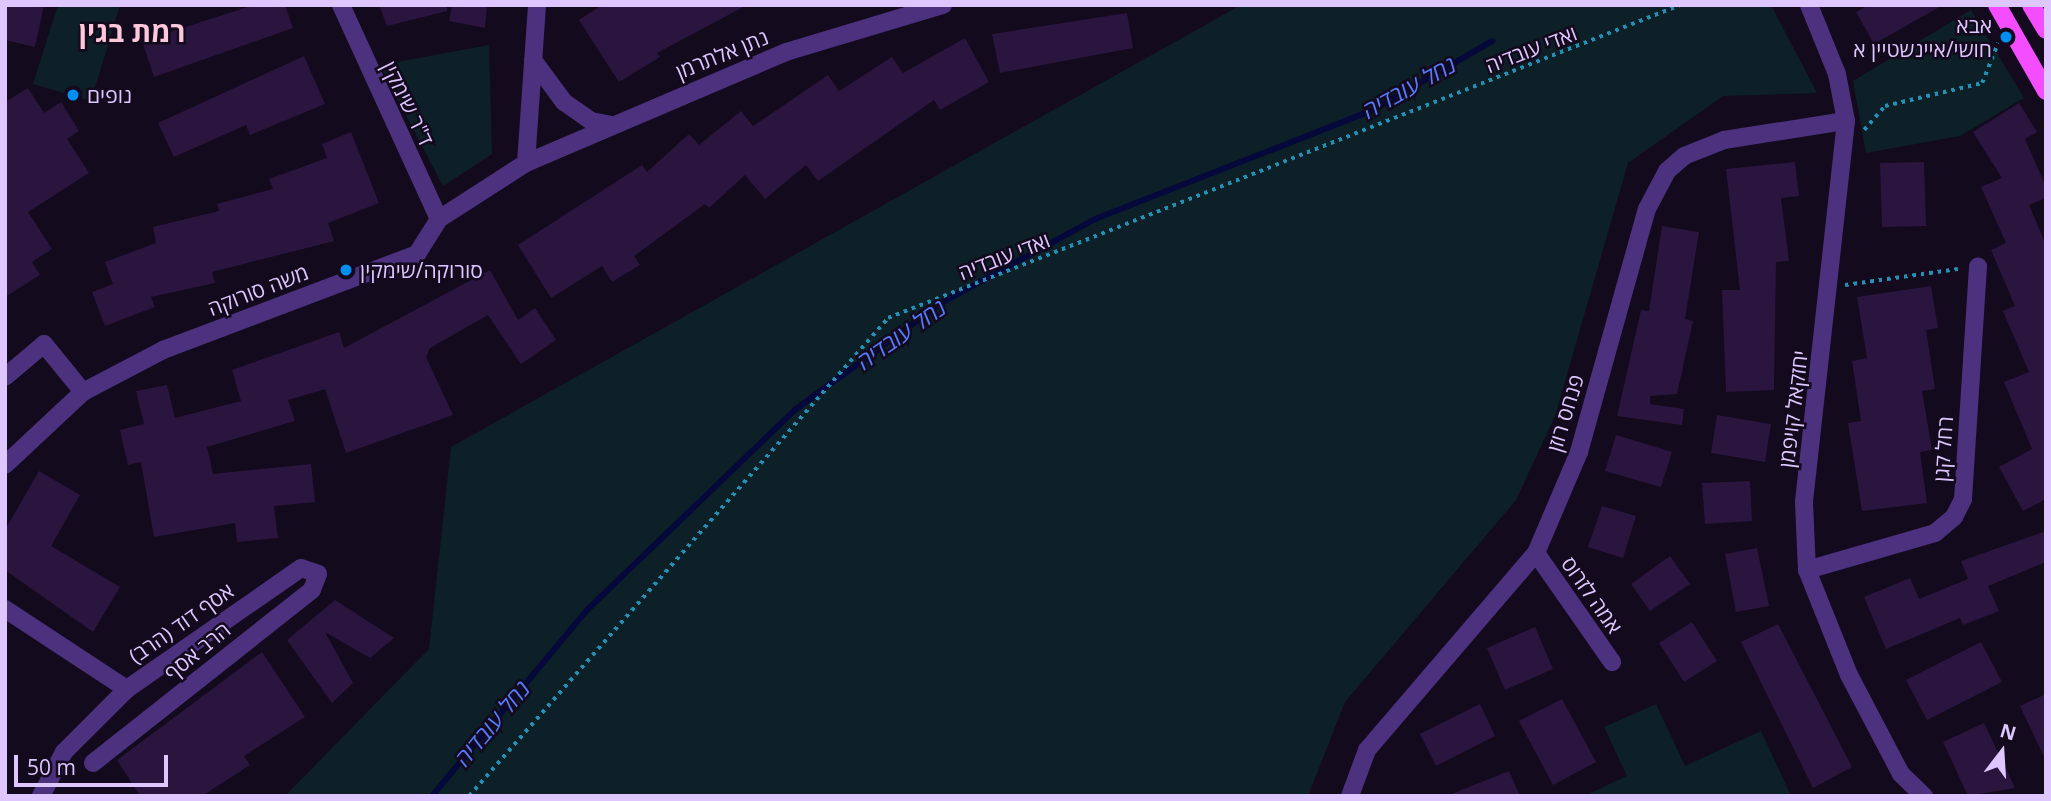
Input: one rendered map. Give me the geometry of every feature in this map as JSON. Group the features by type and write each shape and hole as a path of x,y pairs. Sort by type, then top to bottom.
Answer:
{"main road":[{"path":"1997,5 2046,91"},
{"path":"2031,5 2046,30"}],"street":[{"name":"ד\"ר שימקין","path":"341,5 439,219"},
{"path":"526,163 537,5"},
{"name":"נתן אלתרמן","path":"526,163 786,52 943,5"},
{"name":"יחזקאל קויפמן","path":"1809,5 1837,74 1846,121 1832,286 1804,502 1807,570 1849,675 1900,774 1924,796"},
{"path":"533,60 564,102 591,121 611,125"},
{"name":"פנחס רוזן","path":"1350,796 1367,750 1536,553 1579,452 1647,209 1667,171 1684,156 1724,140 1846,121"},
{"name":"משה סורוקה","path":"8,456 83,392 163,349 417,254 439,219 526,163"},
{"name":"רחל קגן","path":"1807,570 1935,533 1954,517 1963,499 1978,266"},
{"path":"5,377 44,344 83,392"},
{"name":"אמה לזרוס","path":"1536,553 1612,662"},
{"name":"אסף דוד (הרב)","path":"5,609 127,689 301,568 313,571"},
{"name":"הרב אסף","path":"93,763 312,590 318,580 313,571"},
{"path":"41,796 64,752 127,689"}],"path":[{"name":"ואדי עובדיה","path":"468,796 888,318 1680,5"},
{"path":"1885,106 1982,83 2006,22"},
{"path":"1832,286 1978,266"}],"shaded area":[{"path":"58,5 120,5 91,101 33,84"},
{"path":"1241,5 1771,5 1817,93 1723,96 1628,163 1555,416 1516,500 1345,702 1308,796 285,796 429,649 451,447"},
{"path":"1971,10 2024,98 1960,136 1866,153 1853,81"},
{"path":"489,45 492,154 443,186 380,65"},
{"path":"1656,704 1685,766 1761,731 1791,796 1584,796 1627,776 1604,727"}],"building":[{"path":"5,5 44,5 35,47 5,40"},
{"path":"254,5 285,5 293,28 154,77 142,41"},
{"path":"379,5 447,5 447,11 387,26"},
{"path":"452,5 487,5 485,28 449,21"},
{"path":"602,5 747,5 657,53 660,57 619,82 579,20"},
{"path":"1869,5 1943,5 1874,44 1856,12"},
{"path":"1127,13 1133,48 1000,73 992,34"},
{"path":"965,38 989,82 940,110 934,100 818,181 806,165 765,199 745,175 709,208 705,204 634,256 640,265 612,282 602,266 551,298 518,245 642,165 647,172 689,134 699,145 741,111 753,126 828,75 839,91 892,57 903,73"},
{"path":"304,56 325,104 250,135 246,125 174,157 158,123"},
{"path":"28,88 44,113 61,102 79,131 67,139 89,173 28,212 52,249 32,262 40,275 5,297 5,102"},
{"path":"2019,103 2037,132 2025,139 2046,187 2046,198 2029,205 2046,245 2046,499 2023,511 1999,467 2032,449 2004,382 2029,372 2003,311 2015,306 1991,250 2006,243 1981,187 2002,178 1973,132"},
{"path":"351,132 379,203 328,223 334,241 212,272 215,283 151,297 155,307 105,326 92,292 113,284 105,262 156,243 153,227 219,211 217,204 273,189 269,179 327,158 322,144"},
{"path":"1795,162 1799,196 1781,198 1789,261 1776,262 1774,390 1726,392 1722,290 1740,290 1726,169"},
{"path":"1924,162 1926,226 1882,227 1880,163"},
{"path":"1662,226 1699,232 1685,319 1693,321 1677,394 1650,396 1650,404 1684,409 1682,425 1617,416 1641,310 1649,311"},
{"path":"490,270 518,320 535,308 556,340 521,364 488,315 430,348 426,357 453,415 346,453 325,389 288,400 295,421 207,447 213,474 311,464 315,502 274,506 278,538 237,542 235,523 154,537 141,462 128,465 120,430 144,424 136,391 167,385 175,418 241,401 232,370 339,332 344,348"},
{"path":"1931,286 1938,328 1926,330 1935,389 1922,391 1932,450 1920,452 1927,503 1862,511 1848,423 1861,421 1852,361 1867,358 1857,297"},
{"path":"1717,415 1771,424 1765,462 1711,453"},
{"path":"1616,435 1672,452 1661,487 1605,471"},
{"path":"39,471 80,495 51,546 120,587 93,632 5,570 5,530"},
{"path":"1750,481 1752,521 1705,524 1702,483"},
{"path":"1602,506 1636,516 1623,558 1588,547"},
{"path":"2046,531 2046,562 1988,586 1999,611 1963,625 1960,618 1886,649 1864,597 1910,578 1919,599 1968,579 1961,561"},
{"path":"1757,548 1769,606 1736,612 1725,554"},
{"path":"1670,556 1690,584 1650,611 1631,584"},
{"path":"335,600 394,638 370,658 325,632 353,683 332,703 287,640"},
{"path":"1692,622 1717,661 1684,682 1659,643"},
{"path":"1778,624 1852,767 1813,788 1741,642"},
{"path":"1535,627 1553,669 1505,690 1487,648"},
{"path":"1981,642 2002,682 1927,720 1906,680"},
{"path":"262,652 305,717 244,756 250,765 202,796 140,796 117,760"},
{"path":"2046,694 2046,761 2020,706"},
{"path":"1562,699 1596,762 1553,785 1519,721"},
{"path":"1480,704 1495,736 1436,766 1420,734"},
{"path":"1984,723 2015,788 1968,796 1943,742"},
{"path":"1509,771 1520,796 1449,796 1449,795"}],"waterway":[{"name":"נחל עובדיה","path":"432,796 587,610 796,409 943,302 1095,219 1373,110 1492,41"}],"place":[{"name":"אבא חושי/איינשטיין א","path":"2006,37"},
{"name":"נופים","path":"73,95"},
{"name":"סורוקה/שימקין","path":"346,270"}],"district":[{"name":"רמת בגין","path":"132,31"}]}
